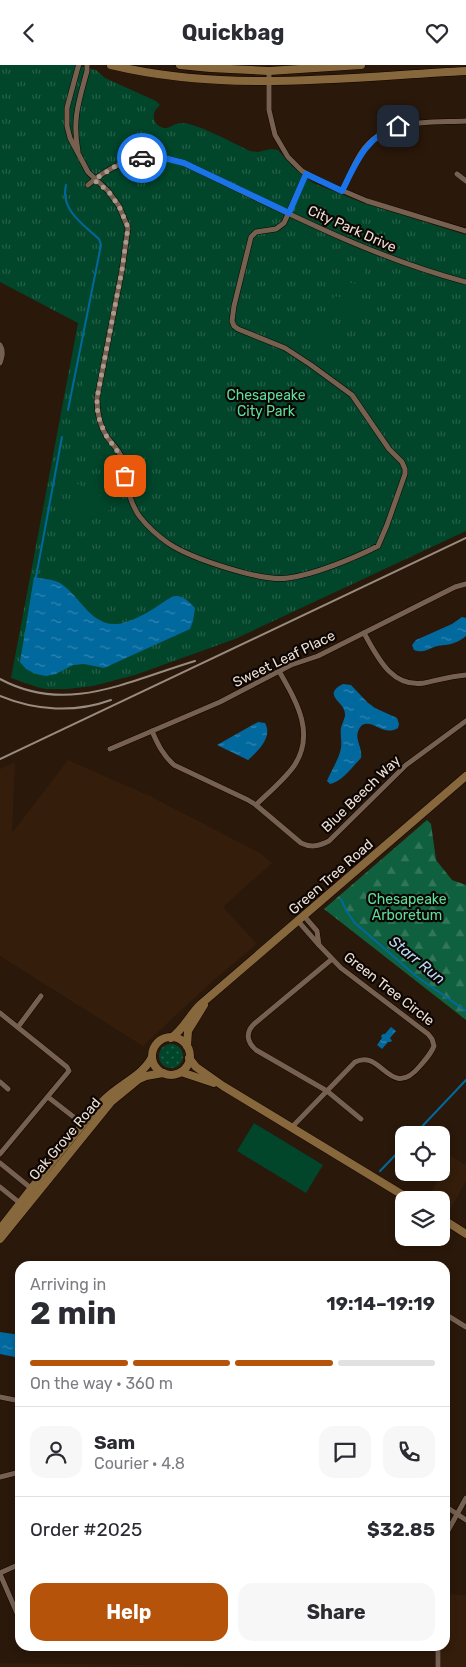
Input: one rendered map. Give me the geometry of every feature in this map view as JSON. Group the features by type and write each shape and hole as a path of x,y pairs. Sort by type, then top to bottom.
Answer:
{"street":[{"path":"80,65 66,117 70,138 80,159 94,180 108,191 119,206 128,227 122,270 97,398 98,417 103,430 120,455 130,495 140,518 154,533 168,543 198,558 246,573 277,579 304,575 378,546 405,474 402,462 390,449 352,395 312,365 284,348 257,338 234,326 232,321 251,237 256,232 281,227 306,174"},
{"path":"80,159 75,117 88,71 87,65"},
{"path":"111,65 166,75 269,81 466,71"},
{"path":"180,65 269,71 361,65"},
{"path":"269,71 270,110 275,135 288,157 306,174 342,191 388,208 466,231"},
{"path":"342,191 361,153 381,133 393,127 406,124 466,121"},
{"name":"City Park Drive","path":"88,185 112,168 129,161 153,157 173,159 331,233 404,264 466,282"},
{"path":"457,174 466,181"},
{"path":"0,345 2,349 0,363"},
{"name":"Sweet Leaf Place","path":"110,749 226,699 291,665 318,655 456,587 466,584"},
{"path":"364,633 386,670 395,677 405,681 422,683 466,675"},
{"path":"256,805 293,767 299,757 303,744 304,726 301,715 296,701 279,671"},
{"name":"Blue Beech Way","path":"152,731 158,746 174,765 256,805 301,843 308,846 329,841 406,765 466,721"},
{"name":"Green Tree Road","path":"171,1038 178,1033 195,1009 466,776"},
{"name":"Green Tree Circle","path":"292,1127 360,1059 370,1060 396,1078 405,1079 413,1074 434,1046 428,1034 332,959 319,945 301,919"},
{"name":"Green Tree Circle","path":"332,959 254,1024 248,1031 248,1037 256,1050 327,1091 361,1119"},
{"name":"Green Tree Road","path":"186,1046 188,1031 211,996"},
{"path":"18,1027 41,997"},
{"path":"0,1013 68,1069 67,1073 48,1097 0,1154"},
{"path":"190,1058 187,1066 181,1072 173,1075 163,1073 155,1066 152,1057 159,1042 171,1038 180,1040 186,1046 190,1058 196,1067 223,1086 396,1191"},
{"name":"Oak Grove Road","path":"34,1191 98,1107 119,1087 147,1067 152,1057"},
{"path":"181,1072 223,1086"},
{"name":"Oak Grove Road","path":"0,1229 117,1096 146,1076 163,1073"},
{"path":"0,1082 8,1089"},
{"path":"48,1097 75,1118"},
{"path":"0,1141 6,1147"},
{"path":"0,1163 34,1191"},
{"path":"0,1187 22,1205"},
{"name":"Oak Grove Road","path":"0,1239 22,1205"},
{"path":"450,1224 466,1234"},
{"path":"450,1317 466,1327"},
{"path":"0,1397 15,1400"},
{"path":"0,1477 15,1473"},
{"path":"450,1528 466,1498"},
{"path":"450,1510 466,1520"},
{"path":"15,1566 0,1573 15,1608"},
{"path":"438,1651 438,1667"}],"shaded area":[{"path":"68,760 150,796 260,853 272,863 223,907 257,944 215,979 143,1046 0,956 0,769 15,762 12,833"},
{"path":"450,1156 466,1165 466,1181 450,1210 450,1191 432,1191 437,1181 450,1181"},
{"path":"450,1594 466,1595 466,1667 438,1667 438,1651 450,1651"},
{"path":"0,1663 221,1666 233,1666 0,1667"}],"green space":[{"name":"Chesapeake City Park","path":"0,65 75,65 96,70 105,78 156,101 160,105 155,110 154,119 161,127 166,128 179,123 189,124 250,151 278,150 293,167 313,183 366,204 466,235 466,531 235,639 135,675 93,686 68,689 46,689 11,678 78,323 0,282"},
{"path":"388,224 407,230 402,247 383,241"},
{"path":"342,263 365,269 361,283 338,278"},
{"path":"338,280 361,285 358,299 335,293"},
{"path":"334,296 357,302 354,315 331,309"},
{"path":"314,323 335,328 332,341 311,336"},
{"path":"85,370 96,372 92,392 81,390"},
{"path":"73,482 88,489 93,488 112,509 82,523 72,501 76,499 75,497 67,493"},
{"name":"Chesapeake Arboretum","path":"427,820 431,824 436,860 452,880 466,885 466,1020 324,909"},
{"path":"171,1044 180,1047 183,1056 180,1065 171,1068 162,1065 159,1056 162,1047"},
{"path":"254,1123 323,1165 306,1193 237,1151"}],"water":[{"path":"34,577 60,583 91,614 106,623 118,624 128,621 145,614 170,598 178,596 195,608 193,621 190,629 104,668 84,664 73,665 56,674 46,676 36,674 26,669 20,662"},
{"path":"462,617 466,618 466,636 453,643 424,651 414,650 412,645 416,640 452,624"},
{"path":"343,684 351,685 375,708 397,718 399,724 398,728 393,730 383,729 371,724 362,725 357,733 361,758 343,777 330,784 327,781 340,752 341,728 345,716 345,711 334,696 334,692"},
{"path":"258,722 265,723 267,728 266,738 248,760 217,745"},
{"path":"391,1027 396,1031 390,1038 392,1041 388,1042 382,1049 377,1045 382,1038 381,1036"},
{"path":"0,1332 15,1334 15,1357 0,1354"}],"waterway":[{"path":"66,185 66,202 74,216 99,239 101,245 68,410"},
{"path":"36,577 62,437"},
{"name":"Starr Run","path":"341,899 355,923 416,976 466,1011"},
{"name":"Starr Run","path":"423,1126 466,1080"},
{"name":"Starr Run","path":"380,1171 395,1155"}],"railway":[{"path":"0,759 466,538"},
{"path":"0,679 25,689 49,694 73,694 98,691 122,685 195,661"},
{"path":"0,696 27,705 56,709 84,707 111,700"}],"way so far":[{"path":"125,476 120,455 107,437 98,417 97,398 128,238 128,227 119,206 108,191 94,180 117,165 142,158"}],"route":[{"path":"142,158 160,157 184,163 289,213 306,174 342,191 367,145 381,133 398,126"}]}
